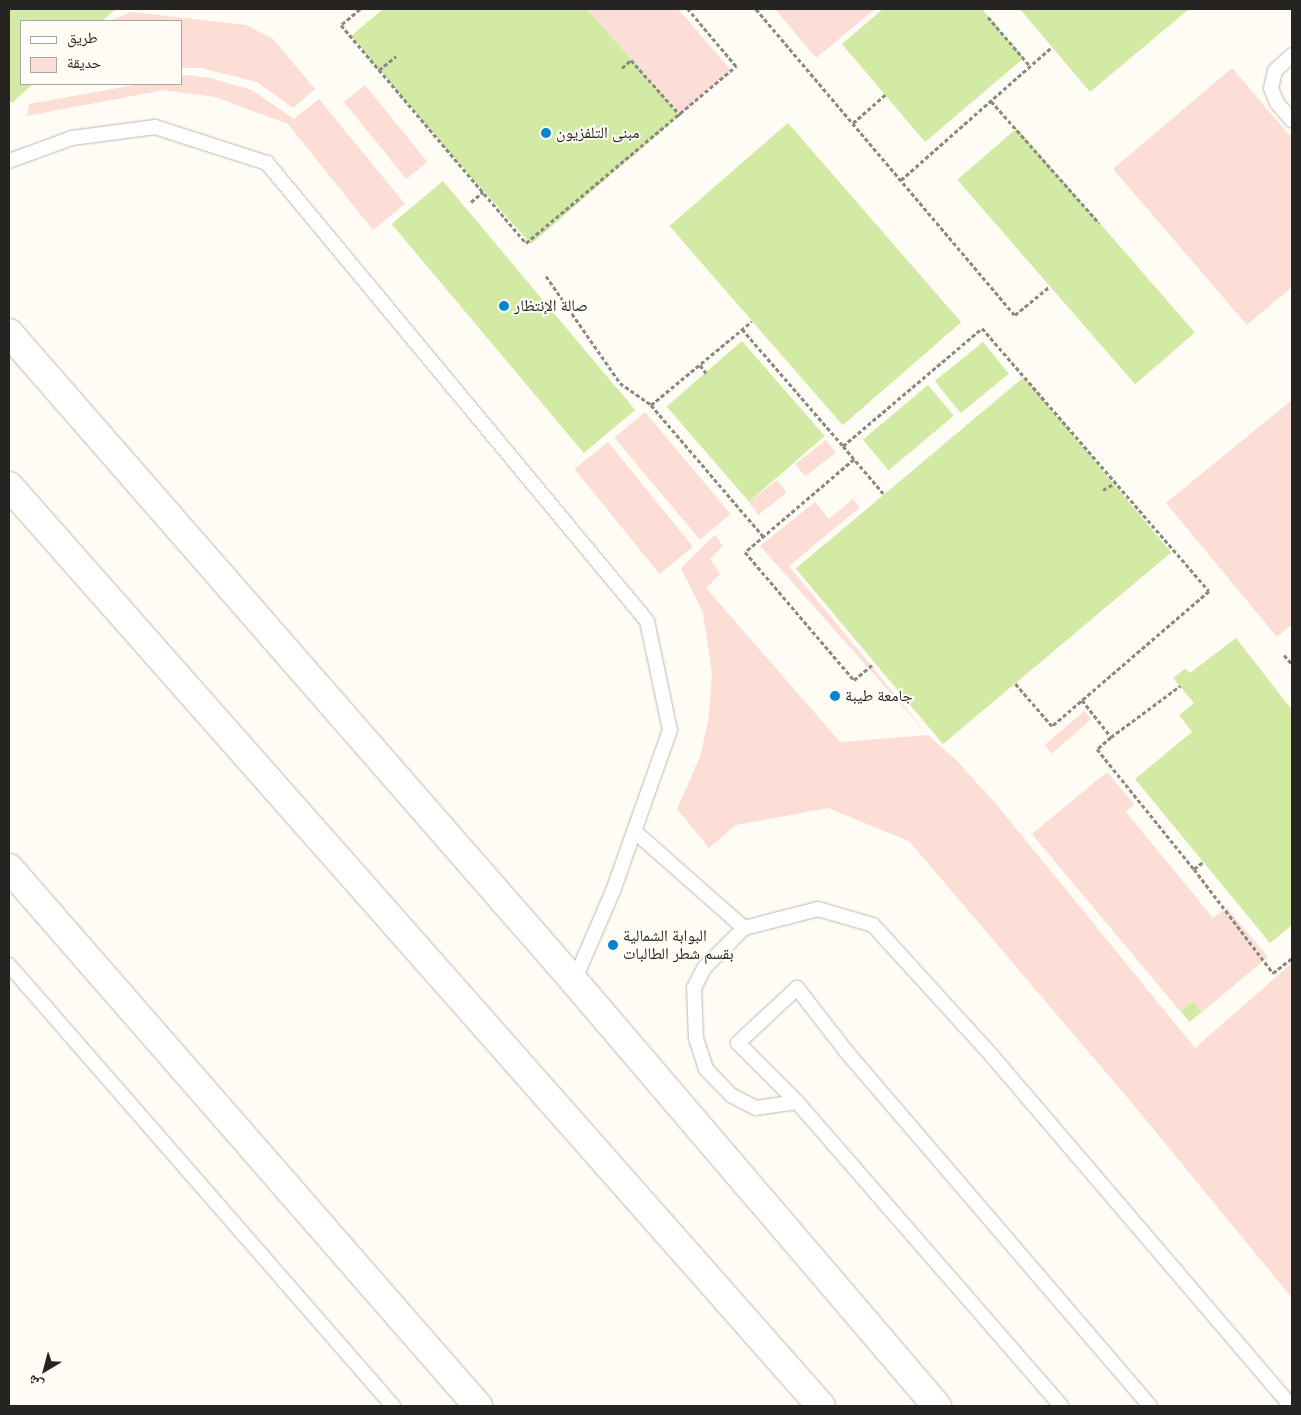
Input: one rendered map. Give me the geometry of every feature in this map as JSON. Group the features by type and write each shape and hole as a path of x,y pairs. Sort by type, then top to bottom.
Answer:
{"street":[{"path":"9,333 574,980 936,1406"},
{"path":"9,486 821,1406"},
{"path":"9,868 478,1406"}],"lane":[{"path":"1292,55 1275,71 1271,88 1277,103 1292,120"},
{"path":"9,162 72,138 156,127 267,163 647,621 670,730 613,891 574,980"},
{"path":"634,830 744,928"},
{"path":"797,1102 756,1108 732,1096 706,1069 696,1039 694,988 704,968 744,928 818,909 873,925 993,1057 1291,1406"},
{"path":"9,965 393,1406"},
{"path":"1061,1406 797,1102 738,1043 797,988 846,1052 1150,1406"}],"path":[{"path":"360,9 341,25 526,243 736,66 688,9"},
{"path":"756,9 1015,315 1049,287"},
{"path":"988,17 1030,66"},
{"path":"901,180 1052,47"},
{"path":"379,70 396,56"},
{"path":"622,68 631,60 680,115"},
{"path":"853,123 885,95"},
{"path":"991,101 1099,223"},
{"path":"471,202 483,192"},
{"path":"546,276 620,383 652,405 763,536"},
{"path":"652,405 752,321"},
{"path":"843,446 982,328 1208,591 1052,726 1014,682"},
{"path":"742,329 883,492"},
{"path":"700,365 706,372"},
{"path":"854,459 745,552 854,680 874,664"},
{"path":"1103,490 1115,483"},
{"path":"1284,655 1292,664"},
{"path":"1180,686 1097,749 1194,870 1273,973 1292,958"},
{"path":"1082,700 1111,737"},
{"path":"1194,870 1203,862"}],"green space":[{"path":"587,9 678,9 731,70 680,115"},
{"path":"775,9 875,9 816,58"},
{"path":"132,12 246,25 273,39 315,89 293,108 257,82 201,68 182,68 182,20 111,20"},
{"path":"1232,68 1292,138 1292,287 1247,325 1113,169"},
{"path":"182,76 210,78 252,90 294,119 319,99 405,204 373,230 288,124 215,97 164,90 27,116 29,104 134,85 182,85"},
{"path":"365,85 427,162 406,179 344,102"},
{"path":"1292,400 1292,624 1277,637 1166,503"},
{"path":"645,412 730,514 700,540 614,438"},
{"path":"826,440 836,453 805,477 795,464"},
{"path":"608,442 693,547 660,574 575,469"},
{"path":"777,480 787,493 758,515 749,502"},
{"path":"853,499 860,507 789,566 928,735 760,546 815,502 829,519"},
{"path":"715,535 723,546 710,559 720,574 706,588 840,742 928,735 957,761 996,804 1195,1048 1292,963 1292,1298 1132,1103 909,841 828,808 736,825 709,848 677,809 700,757 709,716 712,673 703,613 681,568"},
{"path":"1084,711 1091,719 1052,753 1045,745"},
{"path":"1107,772 1134,804 1126,812 1213,918 1227,908 1268,957 1202,1012 1193,1001 1180,1011 1032,834"}],"building":[{"path":"9,9 116,9 103,20 20,20 20,85 32,85 12,103 9,99"},
{"name":"مبنى التلفزيون","path":"383,9 587,9 680,115 531,244 448,151 351,36"},
{"path":"883,9 982,9 1024,58 925,142 842,44"},
{"path":"1020,9 1189,9 1090,92"},
{"path":"788,123 961,322 843,425 670,226"},
{"path":"1017,128 1195,333 1135,384 957,180"},
{"name":"صالة الإنتظار","path":"443,181 635,410 584,453 392,224"},
{"path":"742,341 825,436 749,502 667,407"},
{"path":"983,342 1009,374 961,413 935,381"},
{"path":"1024,377 1171,552 943,744 796,569"},
{"path":"928,385 954,416 889,470 863,440"},
{"path":"1236,638 1292,710 1292,925 1270,943 1135,779 1192,732 1179,715 1194,703 1173,678 1185,669 1190,673"},
{"path":"1193,1001 1202,1012 1189,1022 1181,1011"}],"place":[{"name":"مبنى التلفزيون","path":"546,133"},
{"name":"صالة الإنتظار","path":"504,306"},
{"name":"جامعة طيبة","path":"835,696"},
{"name":"البوابة الشمالية بقسم شطر الطالبات","path":"613,945"}]}
